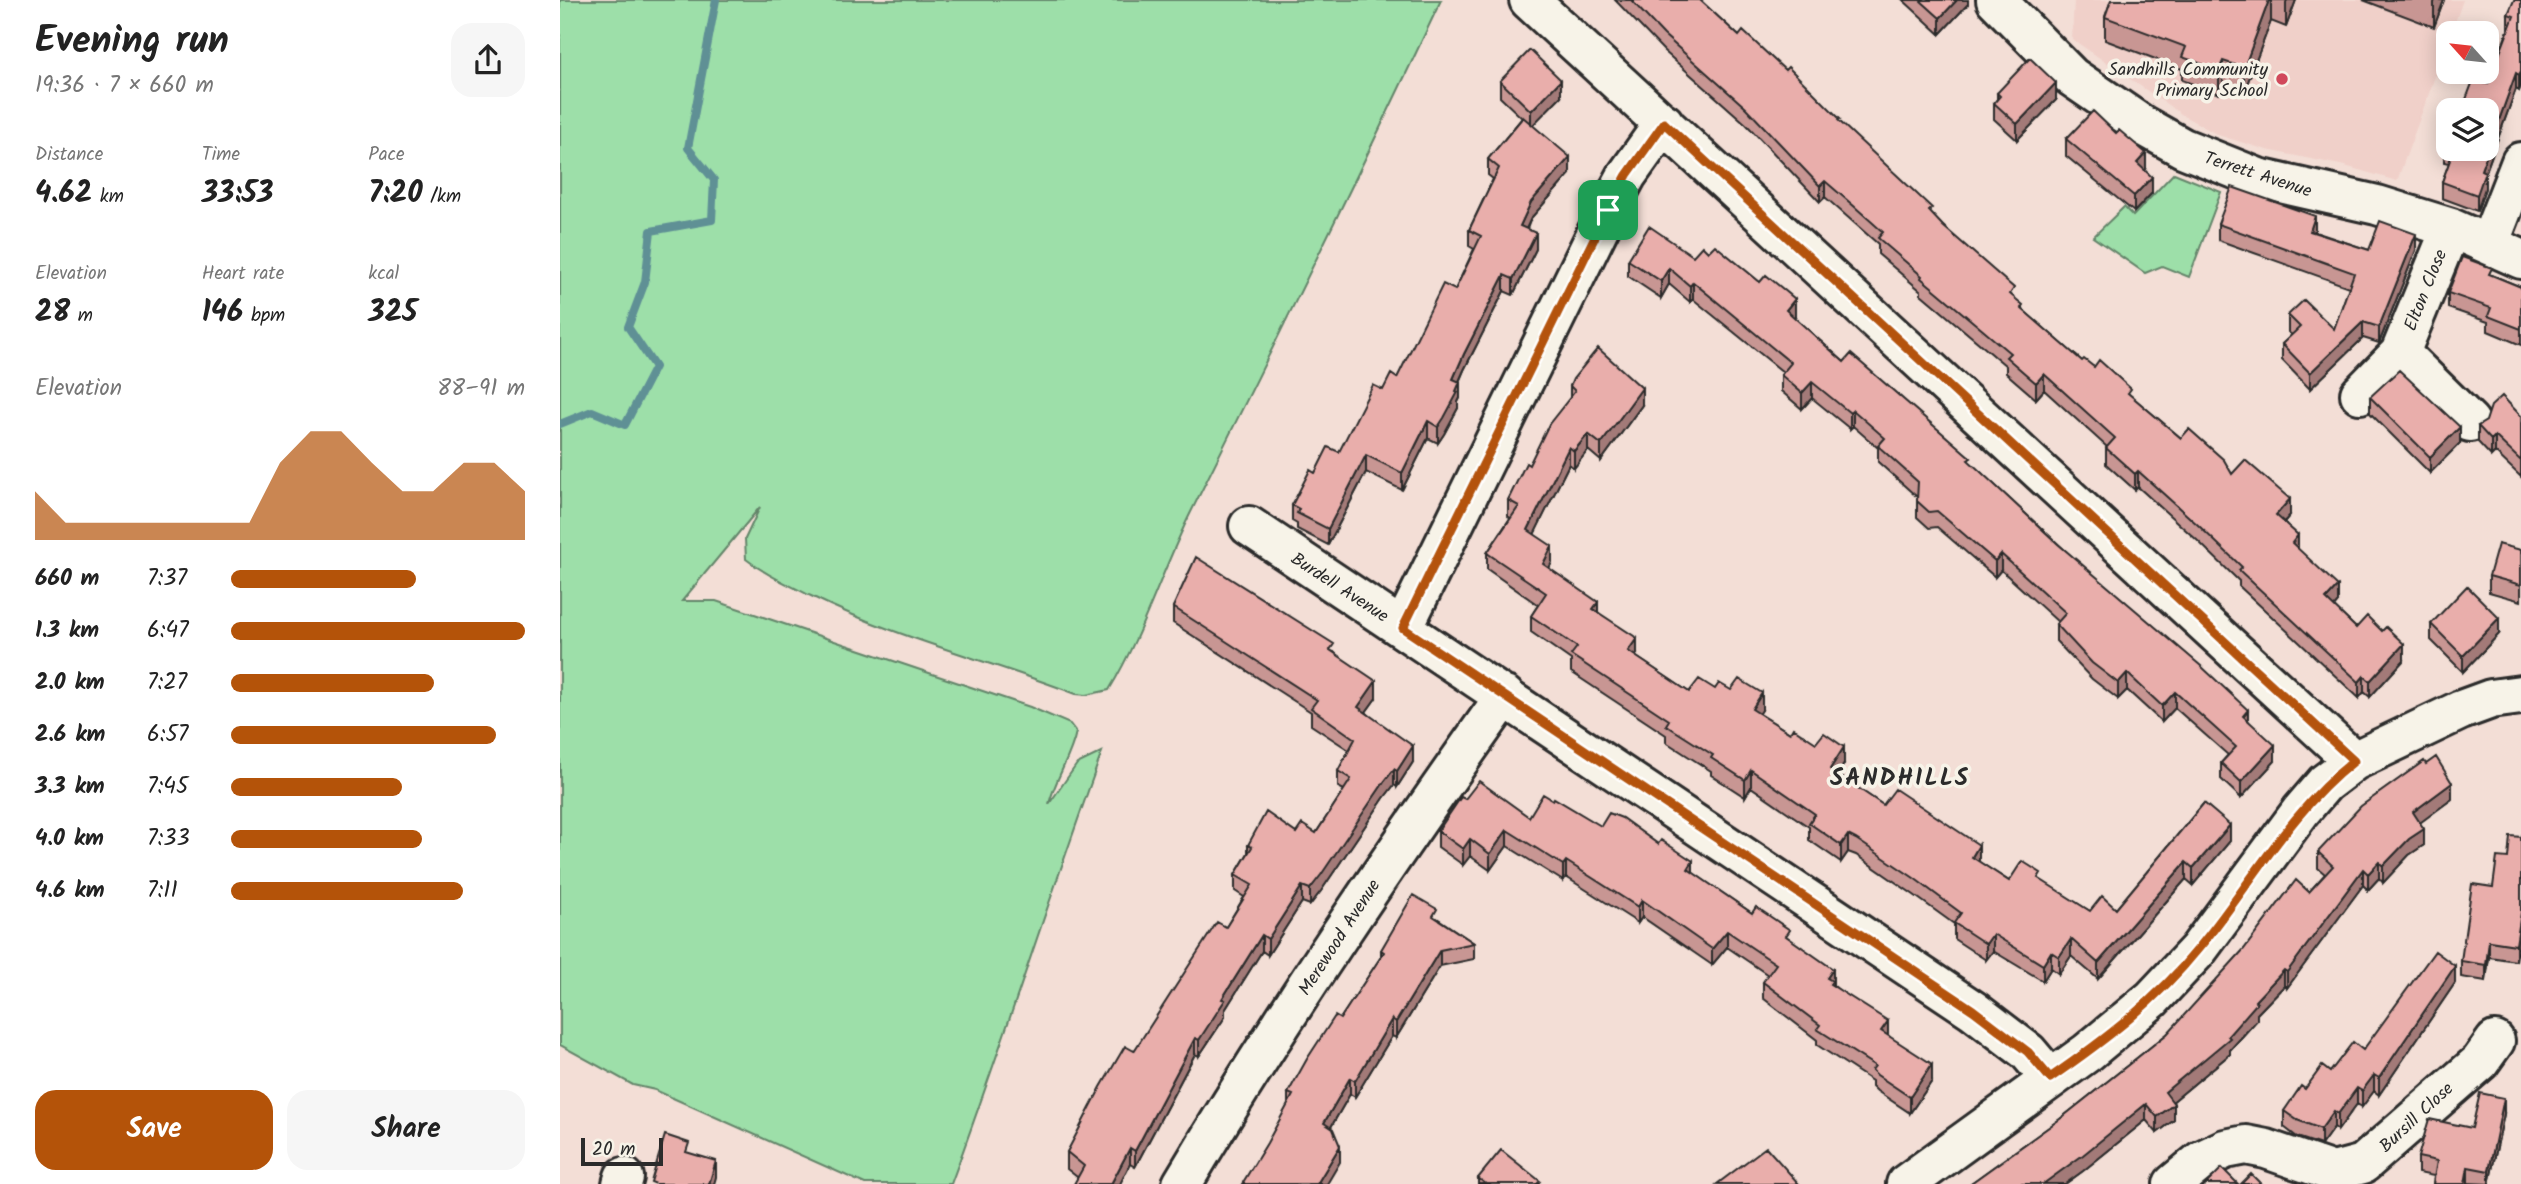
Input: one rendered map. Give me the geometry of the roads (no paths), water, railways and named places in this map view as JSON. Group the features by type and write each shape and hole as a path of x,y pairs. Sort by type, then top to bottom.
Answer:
{"street":[{"path":"1529,0 2354,761"},
{"name":"Terrett Avenue","path":"1996,0 2072,78 2142,125 2183,148 2258,177 2328,196 2377,205 2451,228 2505,252"},
{"path":"1403,628 1608,210 1627,175 1664,123"},
{"path":"2505,252 2521,162"},
{"name":"Elton Close","path":"2360,394 2400,353 2451,228"},
{"name":"Elton Close","path":"2400,353 2470,422"},
{"name":"Burdell Avenue","path":"1249,527 1973,1010 2028,1052 2050,1078"},
{"path":"1906,1184 2152,999 2197,950 2325,783 2354,761 2461,710 2491,699 2521,695"},
{"name":"Merewood Avenue","path":"1182,1184 1284,1021 1504,696"},
{"name":"Bursill Close","path":"2173,1184 2203,1160 2225,1149 2246,1145 2266,1149 2333,1172 2363,1164 2480,1062 2495,1041"}],"waterway":[{"path":"560,424 592,411 625,425 655,367 628,327 645,282 651,231 712,220 714,180 688,148 716,0"}],"place":[{"name":"Sandhills Community Primary School","path":"2282,79"}],"district":[{"name":"SANDHILLS","path":"1900,777"}]}
